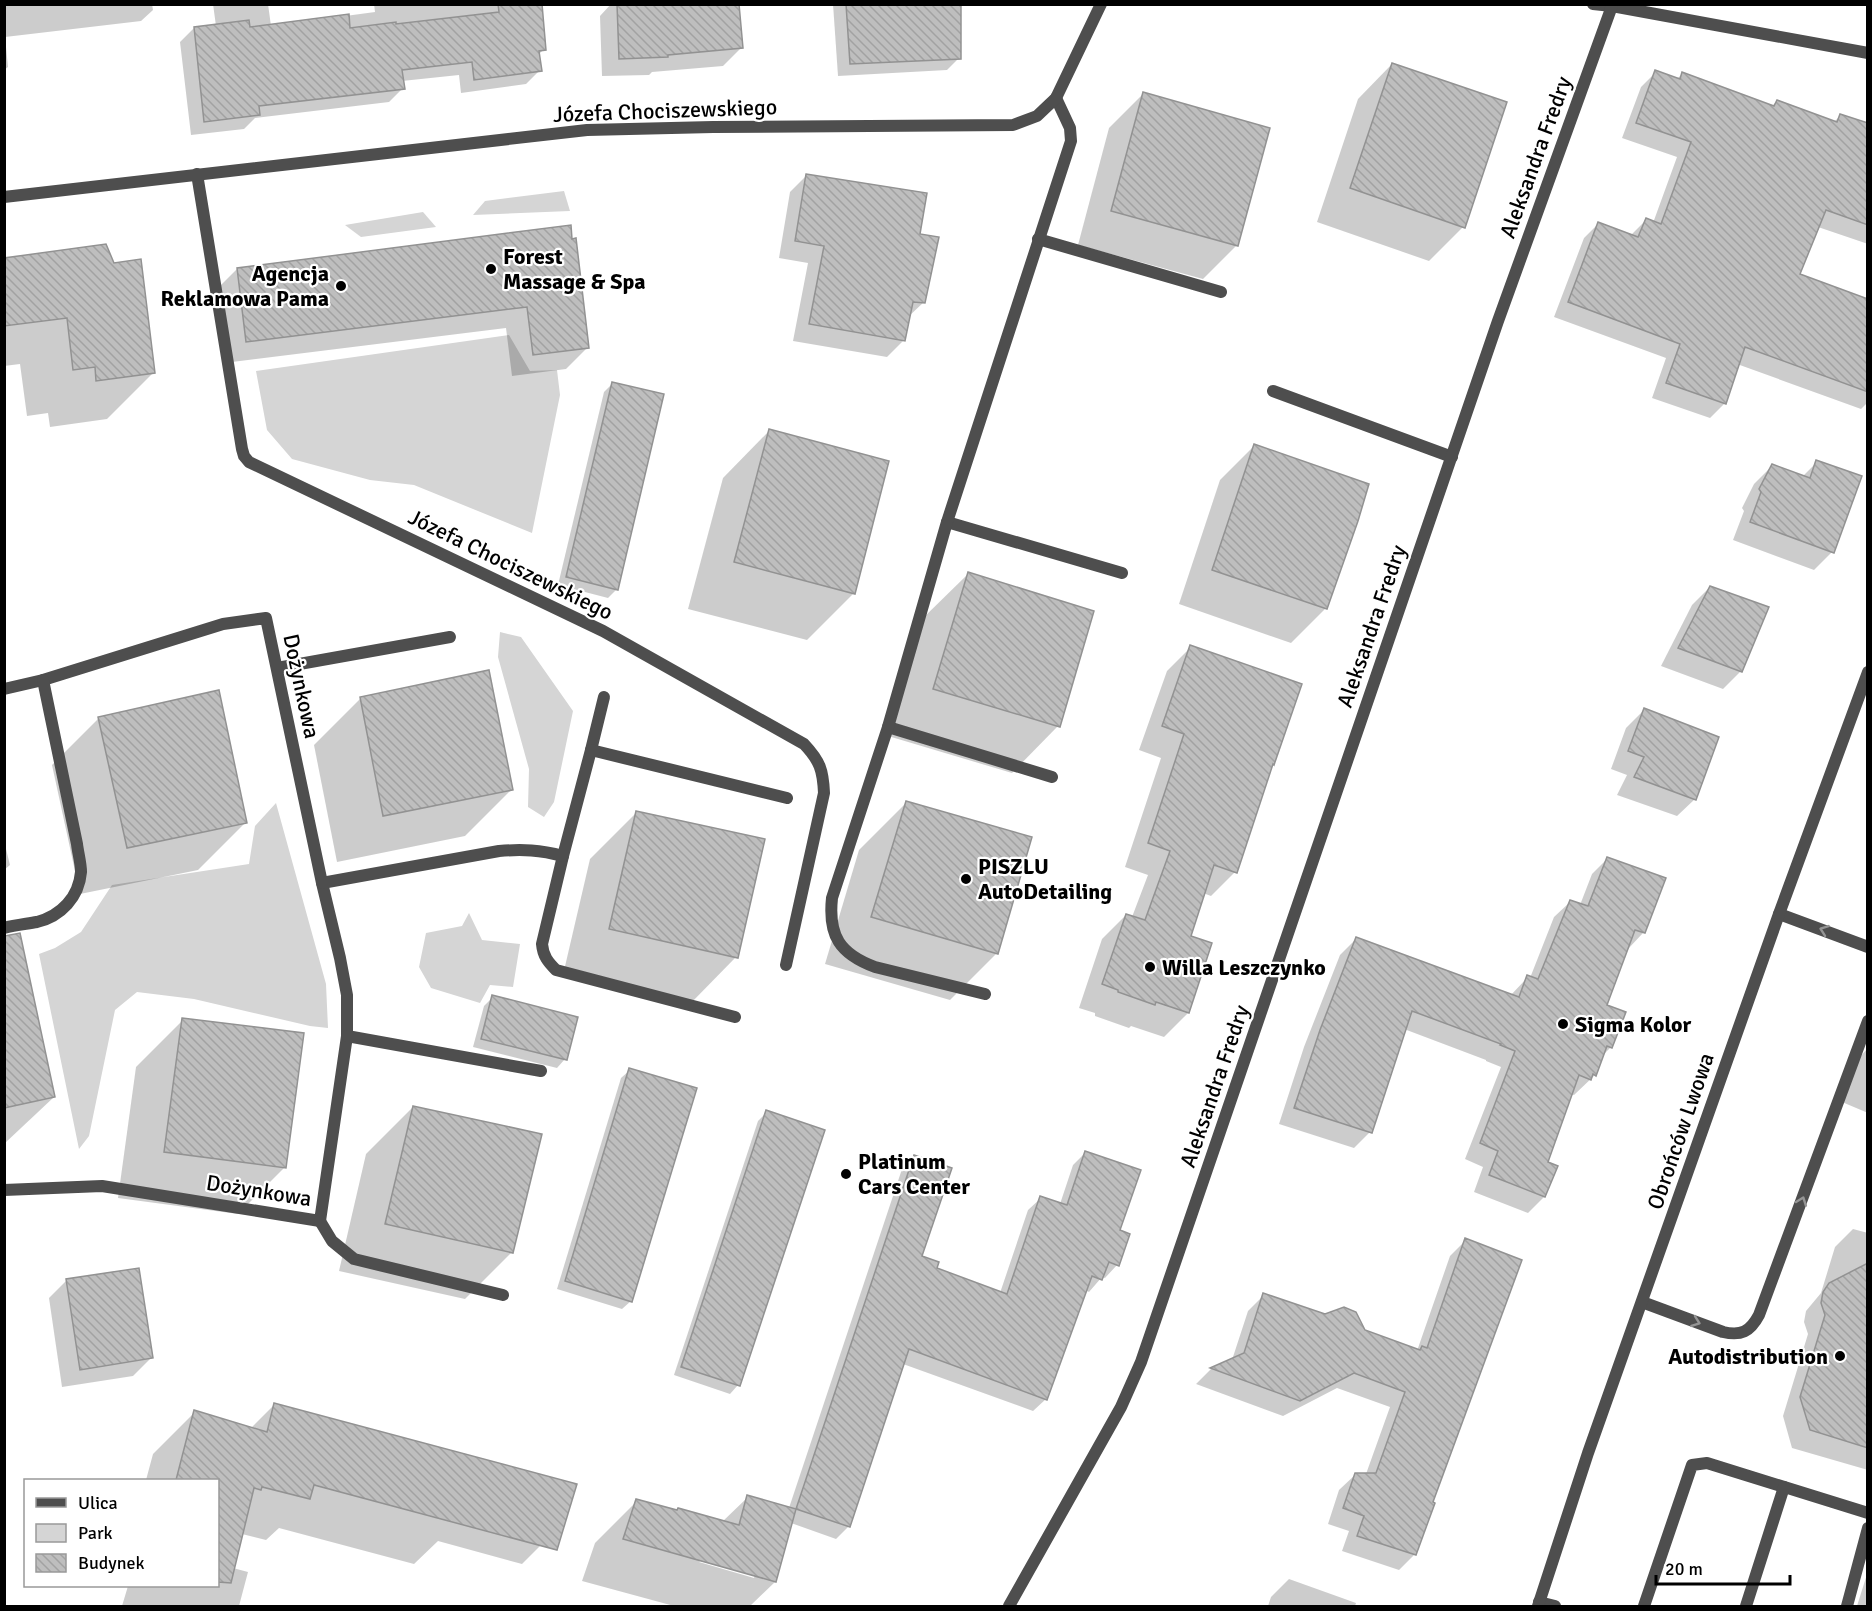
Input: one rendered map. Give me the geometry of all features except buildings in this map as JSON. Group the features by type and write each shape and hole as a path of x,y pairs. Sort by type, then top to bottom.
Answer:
{"street":[{"name":"Józefa Chociszewskiego","path":"4,197 587,130 1013,125 1037,116 1056,98 1101,4"},
{"path":"1593,4 1868,53"},
{"name":"Aleksandra Fredry","path":"1009,1606 1121,1407 1141,1362 1498,321 1612,6"},
{"path":"985,994 858,961 844,950 834,934 830,916 832,898 888,726 947,522 1071,141 1070,128 1056,98"},
{"name":"Józefa Chociszewskiego","path":"197,174 242,449 249,462 603,631 804,744 816,758 824,775 824,793 786,965"},
{"path":"1038,239 1221,292"},
{"path":"1273,390 1452,457"},
{"path":"947,522 1122,573"},
{"name":"Dożynkowa","path":"4,689 43,680 224,624 266,618 347,995 347,1036 320,1221 102,1186 4,1190"},
{"path":"278,668 450,637"},
{"name":"Obrońców Lwowa","path":"1539,1604 1588,1453 1779,914 1868,672"},
{"path":"9,927 38,922 55,915 68,904 77,889 81,871 43,680"},
{"path":"604,697 542,944 543,954 556,970 735,1017"},
{"path":"888,726 1052,777"},
{"path":"591,750 787,798"},
{"path":"322,884 499,851 523,849 546,851 563,856"},
{"path":"1779,914 1868,947"},
{"path":"1642,1302 1723,1332 1734,1334 1745,1332 1754,1325 1760,1315 1868,1021"},
{"path":"347,1036 541,1071"},
{"path":"320,1221 332,1241 354,1259 503,1296"},
{"path":"1644,1606 1692,1466 1707,1463 1868,1513"},
{"path":"1746,1606 1784,1487"},
{"path":"1847,1606 1868,1528"},
{"path":"1539,1604 1555,1606"}],"green space":[{"path":"564,191 570,211 473,215 485,201"},
{"path":"423,212 436,227 361,237 345,225"},
{"path":"509,335 530,371 557,370 560,395 532,533 414,485 370,480 292,459 267,430 256,371"},
{"path":"500,632 521,637 573,711 554,802 544,817 528,807 529,769 498,657"},
{"path":"276,803 326,984 328,1028 310,1026 194,999 137,992 115,1010 89,1136 79,1149 39,954 55,948 81,932 112,885 249,864 255,826"},
{"path":"469,913 482,940 520,944 513,987 490,985 480,1003 431,988 419,967 426,933 462,926"}],"place":[{"name":"Forest Massage & Spa","path":"491,269"},
{"name":"Agencja Reklamowa Pama","path":"341,286"},
{"name":"PISZLU AutoDetailing","path":"966,879"},
{"name":"Willa Leszczynko","path":"1150,967"},
{"name":"Sigma Kolor","path":"1563,1024"},
{"name":"Platinum Cars Center","path":"846,1174"},
{"name":"Autodistribution","path":"1840,1356"}]}
